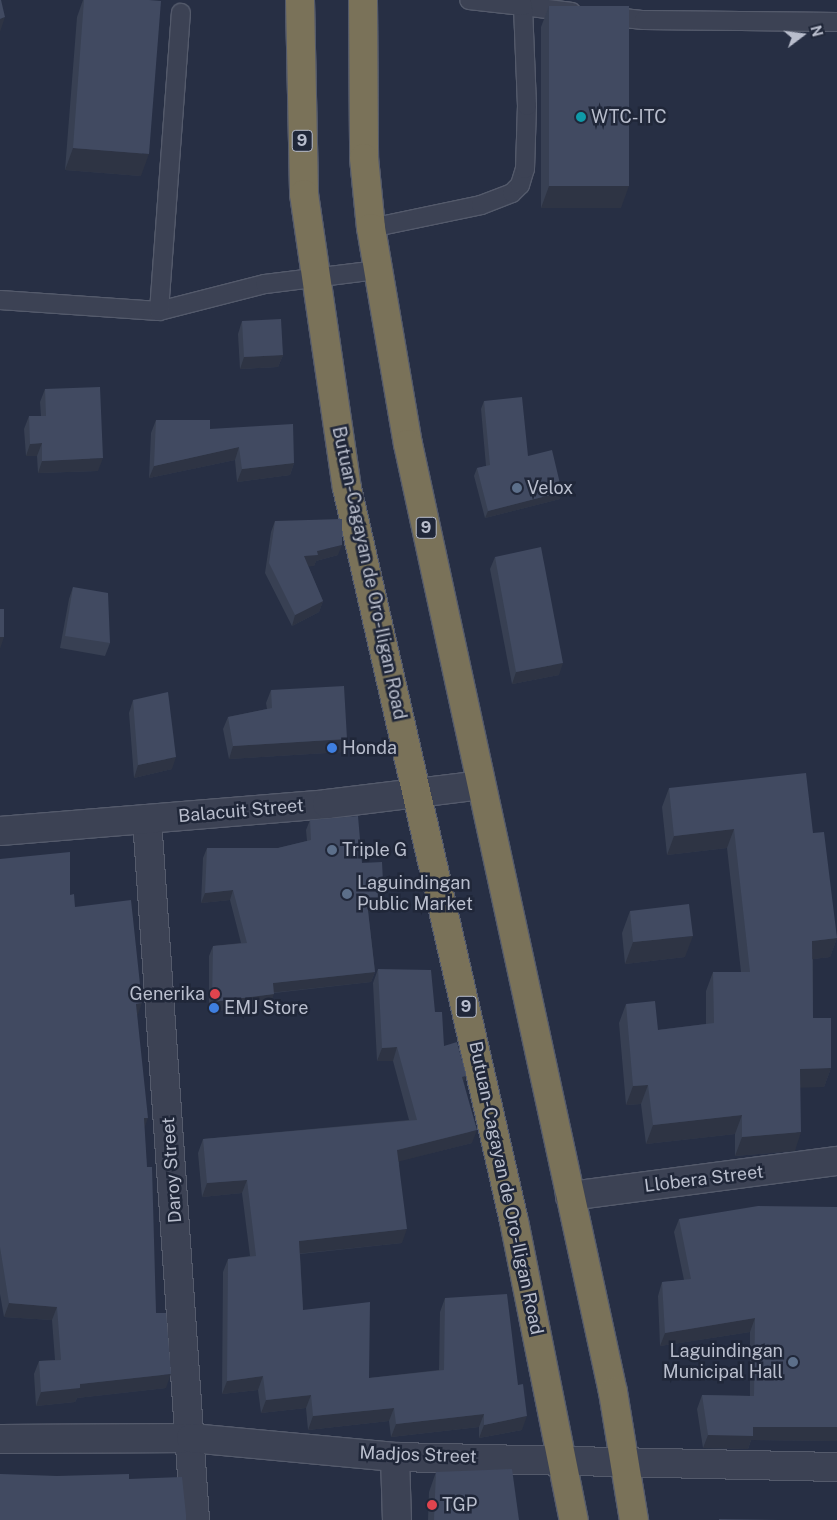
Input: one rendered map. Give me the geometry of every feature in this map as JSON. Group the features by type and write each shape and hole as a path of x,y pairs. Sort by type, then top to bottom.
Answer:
{"highway":[{"name":"Butuan-Cagayan de Oro-Iligan Road","path":"300,0 304,194 315,280 347,488 512,1211 564,1458 574,1520"},
{"name":"9","path":"363,0 364,158 371,228 408,444 613,1392 634,1520"}],"street":[{"name":"Balacuit Street","path":"0,831 327,804 481,785"},
{"name":"Daroy Street","path":"147,819 191,1438 195,1520"},
{"name":"Llobera Street","path":"570,1196 837,1161"},
{"name":"Madjos Street","path":"0,1439 191,1438 395,1457 564,1458 625,1462 837,1467"},
{"path":"395,1457 397,1520"}],"lane":[{"path":"469,0 644,20 837,22"},
{"path":"371,228 481,205 512,193 520,185 524,169 527,106 523,6"},
{"path":"158,311 182,13"},
{"path":"0,300 158,311 265,284 315,280 378,270"}],"building":[{"path":"0,0 5,17 0,19"},
{"path":"84,0 161,1 149,154 73,148"},
{"name":"WTC-ITC","path":"549,6 629,6 629,186 549,186"},
{"path":"281,319 283,355 244,357 242,321"},
{"path":"100,387 103,458 42,461 42,443 30,444 29,416 46,416 45,389"},
{"path":"522,397 528,456 552,450 562,492 488,511 477,468 490,465 484,401"},
{"path":"156,420 210,420 210,429 293,424 294,463 242,469 239,447 154,466"},
{"path":"342,519 342,545 317,551 318,555 304,556 323,601 295,615 269,563 275,521"},
{"path":"541,547 563,663 516,672 495,557"},
{"path":"73,587 108,593 110,643 65,636"},
{"path":"0,609 4,609 4,637 0,637"},
{"path":"344,686 347,739 233,746 228,717 272,708 271,690"},
{"path":"168,692 176,757 138,765 133,700"},
{"path":"806,773 813,833 824,832 837,938 812,941 813,1018 831,1018 831,1068 800,1069 801,1132 742,1137 742,1115 653,1125 648,1085 633,1086 626,1004 655,1001 658,1030 714,1023 713,972 750,972 734,829 674,836 669,788"},
{"path":"358,816 362,863 382,862 384,901 367,902 375,972 273,983 274,994 212,1002 213,946 247,943 233,890 205,893 207,848 278,848 311,840 310,820"},
{"path":"70,852 70,895 74,894 75,907 131,900 142,1003 136,1004 148,1118 144,1118 147,1167 152,1167 156,1313 166,1313 171,1374 80,1384 80,1388 41,1392 39,1361 61,1360 57,1307 9,1303 0,1247 0,859"},
{"path":"689,904 693,936 633,942 630,911"},
{"path":"378,969 431,970 435,1012 442,1012 444,1046 457,1042 466,1076 462,1077 477,1130 397,1150 407,1229 299,1241 303,1310 370,1302 369,1378 444,1370 445,1298 507,1294 518,1385 523,1384 527,1416 484,1425 484,1414 396,1424 394,1408 313,1416 311,1395 266,1400 263,1376 227,1381 228,1259 256,1256 247,1180 207,1183 203,1139 417,1120 397,1047 382,1048"},
{"path":"758,1206 837,1207 837,1427 753,1427 753,1436 708,1435 702,1395 754,1396 755,1318 665,1333 662,1282 691,1279 679,1219"},
{"path":"512,1469 519,1520 434,1520 436,1472"},
{"path":"0,1474 57,1476 129,1474 129,1479 182,1477 186,1520 0,1520"},
{"path":"719,1519 779,1520 719,1520"}],"place":[{"name":"WTC-ITC","path":"581,117"},
{"name":"Velox","path":"517,488"},
{"name":"Honda","path":"332,748"},
{"name":"Triple G","path":"332,850"},
{"name":"Laguindingan Public Market","path":"347,894"},
{"name":"Generika","path":"215,994"},
{"name":"EMJ Store","path":"214,1008"},
{"name":"Laguindingan Municipal Hall","path":"793,1362"},
{"name":"TGP","path":"432,1505"}]}
